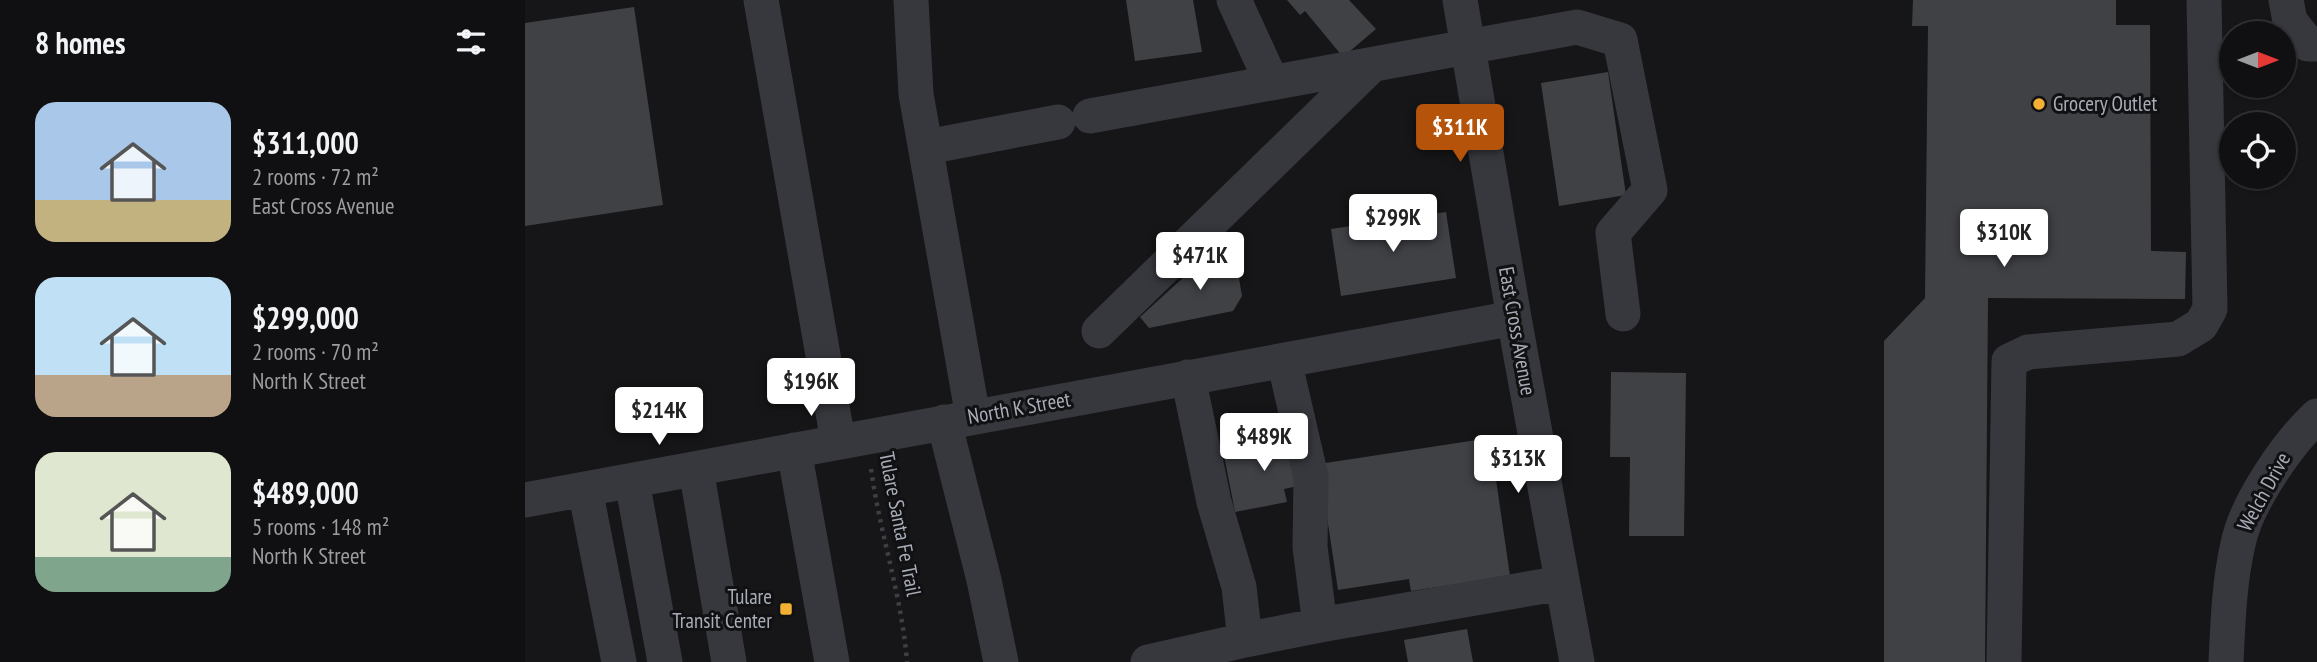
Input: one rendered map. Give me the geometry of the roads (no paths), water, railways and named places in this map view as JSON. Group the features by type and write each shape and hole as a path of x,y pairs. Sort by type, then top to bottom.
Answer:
{"street":[{"path":"761,0 853,439"},
{"path":"911,0 916,94 927,147 959,419 984,580 1001,662"},
{"path":"1234,0 1272,83"},
{"name":"East Cross Avenue","path":"1460,0 1514,318 1577,662"},
{"path":"2004,662 2009,361 2028,352 2178,340 2201,325 2210,309 2204,0"},
{"path":"2286,0 2290,21 2308,44 2317,44"},
{"path":"927,147 1468,48 1575,14 1620,40 1650,190 1613,233 1623,314"},
{"path":"1099,331 1371,65"},
{"name":"North K Street","path":"525,500 1514,318"},
{"path":"1284,360 1311,477 1310,547 1320,625"},
{"path":"1188,377 1214,502 1239,587 1245,639"},
{"name":"Welch Drive","path":"2226,662 2230,590 2238,541 2256,499 2285,451 2317,416"},
{"path":"794,450 832,662"},
{"path":"696,468 729,662"},
{"path":"632,481 665,662"},
{"path":"585,489 619,662"},
{"path":"1148,662 1245,639 1562,583"}],"place":[{"name":"Grocery Outlet","path":"2039,104"},
{"name":"Tulare Transit Center","path":"786,609"}]}
